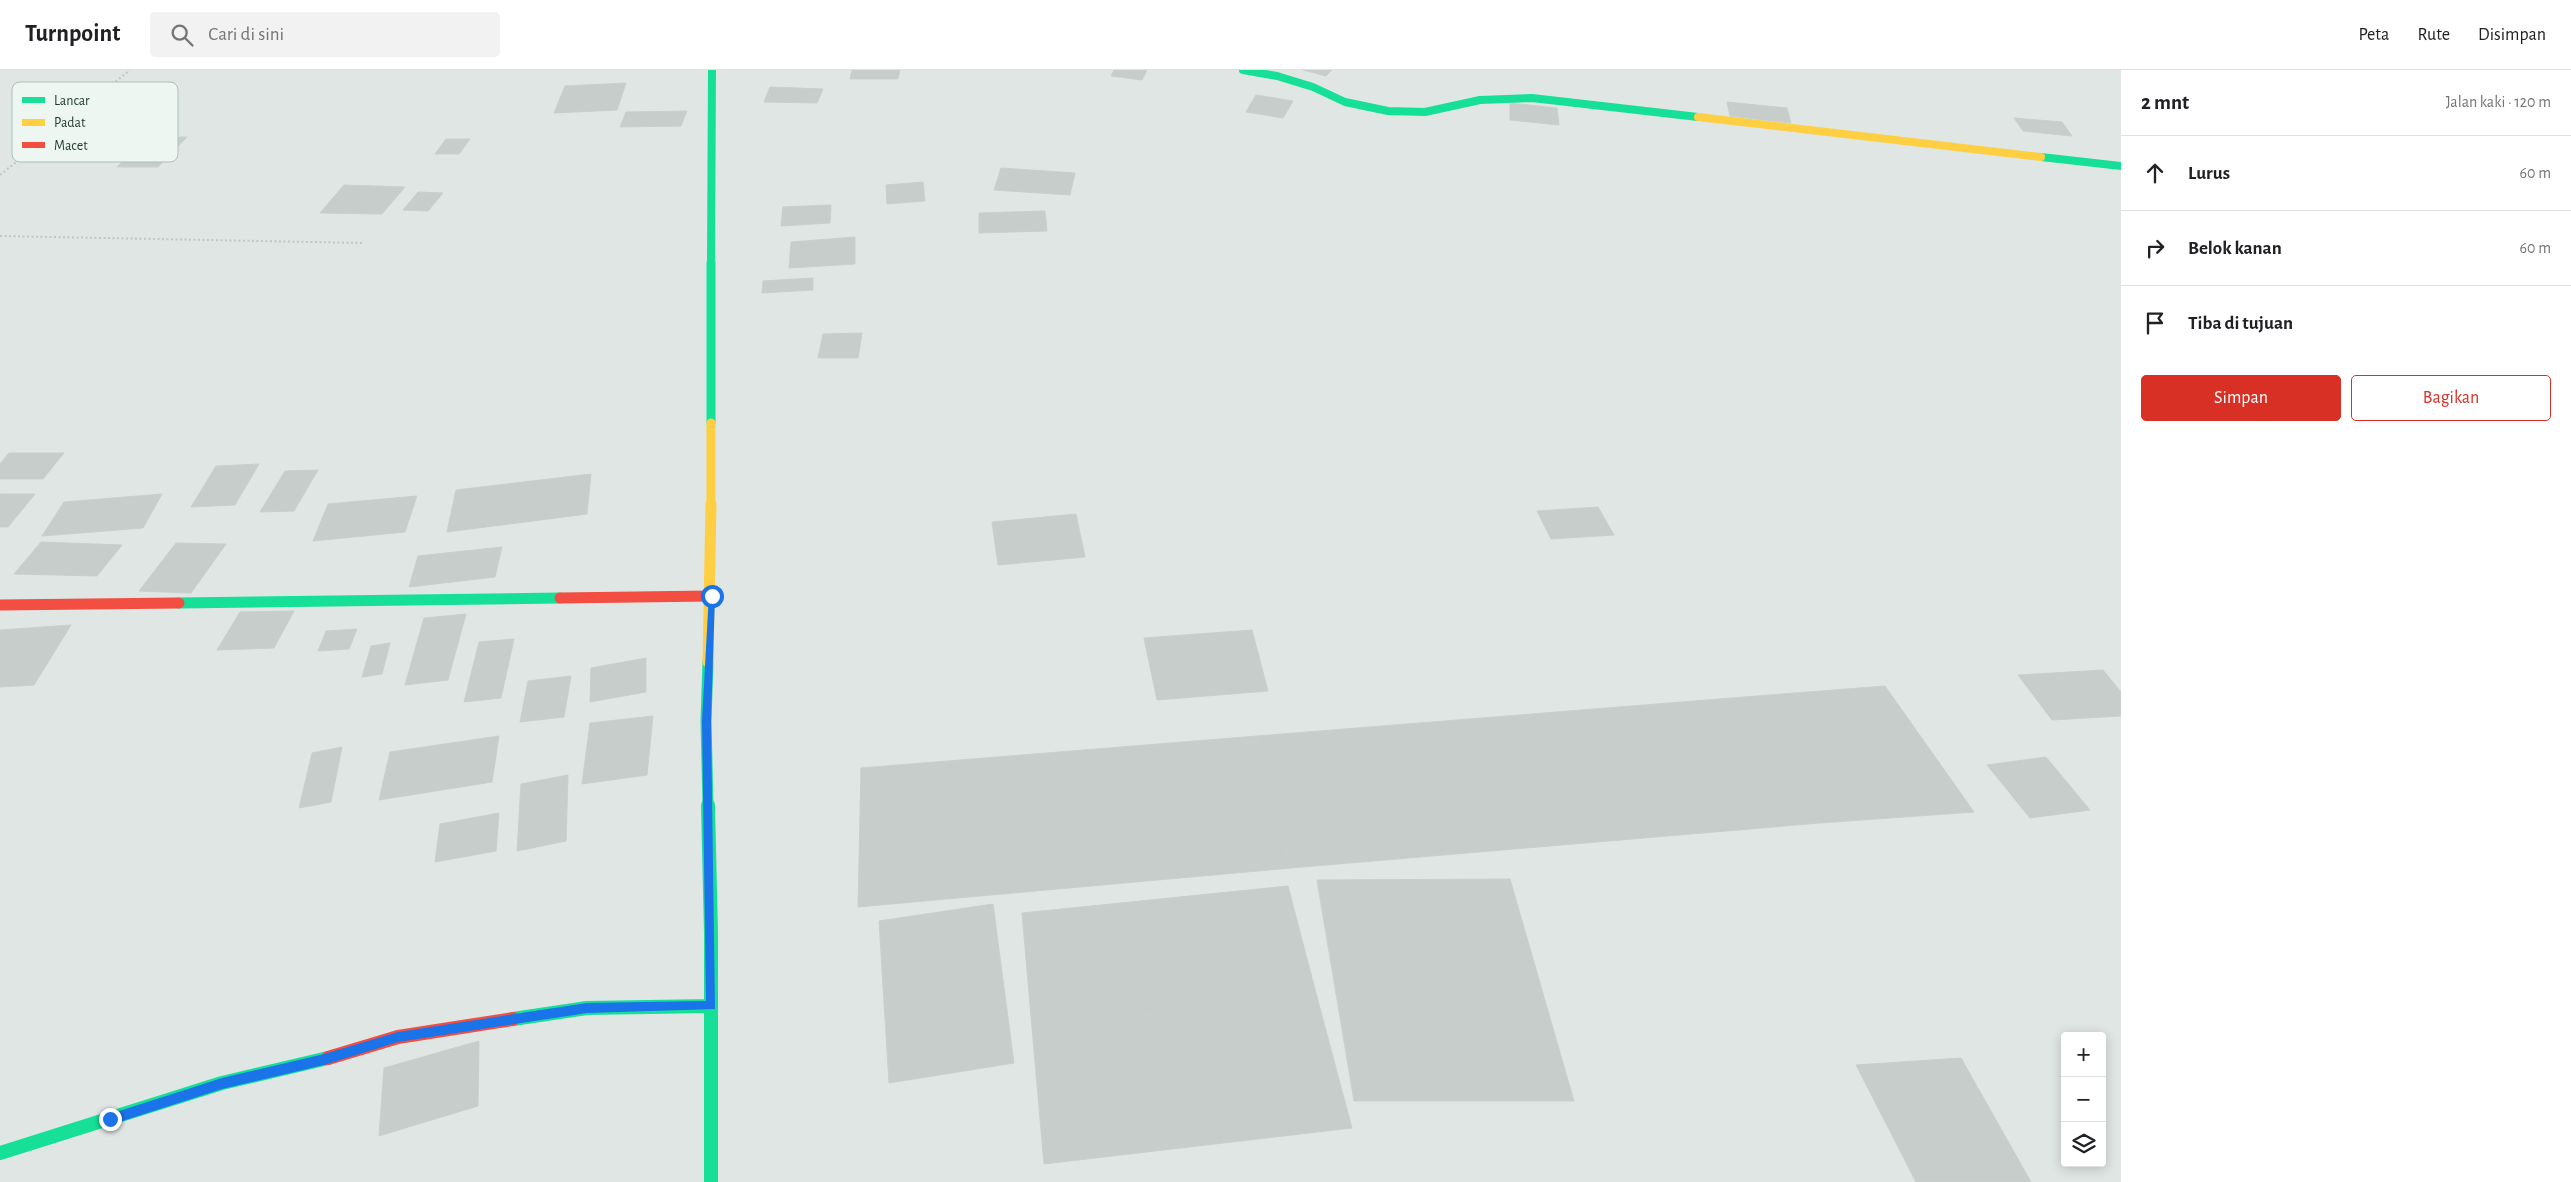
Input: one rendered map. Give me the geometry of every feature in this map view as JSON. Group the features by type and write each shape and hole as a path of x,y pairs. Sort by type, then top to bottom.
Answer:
{"street":[{"path":"711,1182 711,1006 706,721 712,596 712,70"},
{"path":"1242,70 1276,76 1313,87 1346,102 1388,111 1425,112 1480,100 1532,98 2121,166"},
{"path":"0,605 712,596"},
{"path":"0,1153 222,1083 324,1059 398,1037 587,1008 711,1006"}],"path":[{"path":"115,82 130,70"},
{"path":"0,175 16,162"},
{"path":"0,236 363,243"}],"building":[{"path":"852,70 900,70 898,79 850,79"},
{"path":"1114,70 1147,70 1142,80 1111,76"},
{"path":"1303,70 1332,70 1326,76"},
{"path":"626,83 617,110 554,113 565,86"},
{"path":"770,87 823,89 817,103 764,102"},
{"path":"1256,95 1293,101 1283,118 1246,112"},
{"path":"1727,102 1787,108 1791,123 1730,116"},
{"path":"1510,103 1557,108 1559,125 1510,120"},
{"path":"687,111 681,126 620,127 626,112"},
{"path":"2014,118 2062,122 2072,136 2023,131"},
{"path":"178,137 187,137 178,146"},
{"path":"446,139 470,139 459,154 435,154"},
{"path":"122,162 163,162 158,167 117,167"},
{"path":"1001,168 1075,173 1070,195 994,190"},
{"path":"923,182 925,201 887,204 886,185"},
{"path":"344,185 405,187 382,214 320,213"},
{"path":"418,192 443,193 428,211 403,210"},
{"path":"831,205 830,223 781,226 783,207"},
{"path":"1045,211 1047,231 979,233 979,213"},
{"path":"855,237 855,264 789,268 791,242"},
{"path":"813,278 813,290 762,293 763,281"},
{"path":"862,333 858,358 818,358 823,334"},
{"path":"9,453 64,453 43,479 0,479 0,464"},
{"path":"259,464 235,505 191,507 216,466"},
{"path":"318,470 294,511 260,512 285,471"},
{"path":"591,474 587,514 447,532 456,490"},
{"path":"0,494 35,494 8,527 0,527"},
{"path":"162,494 143,528 42,536 64,502"},
{"path":"417,496 405,532 313,541 328,504"},
{"path":"1598,507 1614,535 1551,539 1537,511"},
{"path":"1076,514 1085,557 998,565 992,522"},
{"path":"41,542 122,545 97,576 14,574"},
{"path":"176,543 226,544 191,593 139,591"},
{"path":"502,547 495,577 409,587 418,556"},
{"path":"294,611 274,648 217,650 240,612"},
{"path":"466,614 448,680 405,685 424,618"},
{"path":"71,625 34,685 0,687 0,630"},
{"path":"357,629 349,649 318,651 326,631"},
{"path":"1252,630 1268,691 1157,700 1144,638"},
{"path":"514,639 501,698 464,702 479,642"},
{"path":"390,643 382,674 362,677 371,646"},
{"path":"646,658 646,692 590,702 591,668"},
{"path":"2103,670 2121,692 2121,716 2052,720 2018,675"},
{"path":"571,676 564,717 520,722 528,681"},
{"path":"1885,686 1974,812 1820,823 1744,697"},
{"path":"1744,697 1820,823 1291,868 1257,736"},
{"path":"653,716 647,775 582,784 590,723"},
{"path":"499,736 492,782 379,800 390,752"},
{"path":"1257,736 1291,868 858,907 861,768"},
{"path":"342,747 331,802 299,808 312,753"},
{"path":"2046,757 2090,810 2030,818 1987,765"},
{"path":"568,775 566,841 517,851 521,784"},
{"path":"499,813 496,851 435,862 440,824"},
{"path":"1510,879 1574,1101 1354,1101 1317,880"},
{"path":"1288,886 1317,997 1032,1028 1022,913"},
{"path":"993,904 1014,1063 889,1083 879,921"},
{"path":"1317,997 1352,1128 1044,1164 1032,1028"},
{"path":"479,1041 478,1106 379,1136 384,1068"},
{"path":"1961,1058 2031,1182 1916,1182 1856,1065"}],"traffic: fast":[{"path":"711,423 712,70"},
{"path":"1243,70 1277,76 1313,87 1345,102 1388,111 1425,112 1480,100 1532,98 1698,117"},
{"path":"2041,157 2121,166"},
{"path":"179,603 560,598"},
{"path":"708,662 706,721 711,933 711,1182"},
{"path":"513,1019 587,1008 711,1006"},
{"path":"0,1153 222,1083 328,1058"}],"traffic: slow":[{"path":"1698,117 2041,157"},
{"path":"708,662 711,596 711,423"}],"traffic: jam":[{"path":"560,598 711,596"},
{"path":"0,605 179,603"},
{"path":"328,1058 398,1037 513,1019"}],"route":[{"path":"110,1119 222,1083 324,1059 398,1037 587,1008 711,1006 706,721 712,596"}]}
